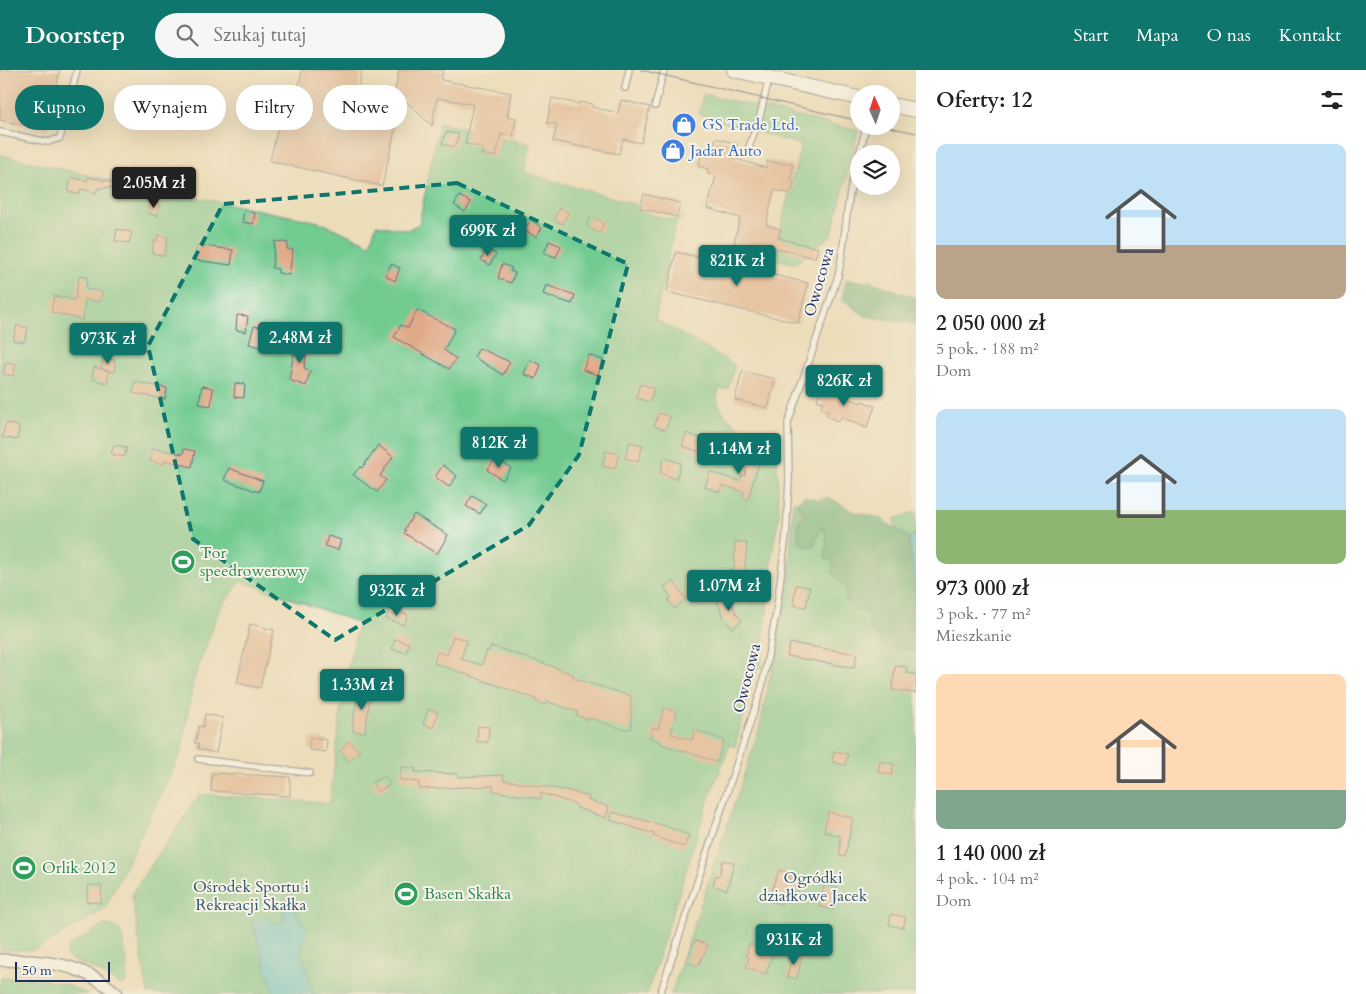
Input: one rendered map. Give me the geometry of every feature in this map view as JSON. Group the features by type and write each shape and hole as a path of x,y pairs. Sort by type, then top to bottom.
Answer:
{"street":[{"path":"734,70 850,96"},
{"path":"900,107 916,110"},
{"path":"0,960 47,961 72,967 104,983 117,994"}],"lane":[{"path":"0,132 48,142 60,138 77,70"},
{"path":"625,88 629,70"},
{"path":"656,106 664,70"},
{"path":"748,150 760,116 769,78"},
{"name":"Owocowa","path":"660,994 762,687 776,614 786,536 789,480 788,423 838,276 843,256 849,198 863,135"},
{"path":"198,759 310,773"}],"highlighted area":[{"path":"457,183 628,264 579,455 529,525 335,640 193,539 148,346 223,204"}],"green space":[{"path":"703,94 850,129 850,135 857,135 854,145 850,145 850,163 832,234 795,264 773,258 801,145 699,114"},
{"name":"Ośrodek Sportu i Rekreacji Skałka","path":"439,123 530,144 524,172 637,205 637,211 676,221 683,217 676,222 655,319 735,365 728,389 719,389 717,399 720,407 742,430 777,451 779,516 774,541 761,668 748,678 743,691 747,703 735,747 730,745 708,801 647,994 148,994 132,897 134,890 200,794 330,803 344,683 359,623 241,581 219,610 193,682 181,753 105,908 33,950 0,950 0,155 100,178 319,222 370,244 376,225 407,230 419,224"},
{"path":"846,280 872,282 916,298 916,324 865,316 842,299"},
{"path":"804,496 819,500 828,497 855,512 880,518 909,538 916,595 916,651 882,645 869,627 870,620 866,612 855,610 846,601 846,589 832,572 833,562 825,558 826,538 822,527 814,545 807,547 798,542 798,526 802,513 797,502"},
{"name":"Ogródki działkowe Jacek","path":"793,502 797,502 798,507 799,533 821,527 824,530 827,542 825,558 833,562 855,610 866,612 882,645 916,651 916,994 671,994 760,727 789,581"},
{"path":"916,512 916,642 894,519"},
{"path":"104,925 112,926 119,930 123,940 127,979 126,983 121,985 98,971 70,959 66,954 68,947"},
{"path":"0,978 33,978 67,985 87,994 0,994"}],"water":[{"path":"916,534 916,595 909,538"},
{"path":"286,898 307,929 301,952 314,994 274,994 252,922 270,916 272,925 285,920 281,903"}],"building":[{"path":"0,70 60,70 57,85 15,85 15,123 0,120"},
{"path":"302,70 362,70 359,85 323,85 323,130 395,130 382,186 270,161 277,130 313,130 313,85 299,85"},
{"path":"399,70 443,70 441,80 511,93 507,117 516,118 513,137 501,134 496,157 481,154 482,147 465,144 473,104 437,98 432,126 407,102 407,85 396,85"},
{"path":"552,98 579,104 579,102 593,104 592,107 618,113 621,100 650,107 641,143 623,139 619,154 553,141 557,124 547,123"},
{"path":"446,132 459,134 455,147 442,144"},
{"path":"716,138 737,144 733,158 766,168 767,161 793,165 791,181 794,182 791,194 774,190 766,225 781,229 778,238 818,248 815,258 775,248 774,254 734,243 740,218 707,208 716,176 707,173 708,169 698,166 703,151 712,154"},
{"path":"71,177 87,181 88,177 118,183 118,187 98,188 96,193 81,189 79,194 68,192"},
{"path":"644,194 680,203 677,217 640,208"},
{"path":"459,196 471,202 465,212 454,205"},
{"path":"149,202 160,204 158,216 147,213"},
{"path":"559,208 568,212 563,224 554,220"},
{"path":"244,210 255,213 253,224 242,222"},
{"path":"591,216 604,223 600,233 586,226"},
{"path":"531,220 542,228 536,237 524,230"},
{"path":"117,229 132,232 129,243 115,241"},
{"path":"158,235 168,237 164,256 152,253 154,240 157,241"},
{"path":"275,241 288,243 287,249 293,250 289,275 278,273 278,269 272,268"},
{"path":"549,241 561,246 556,257 544,253"},
{"path":"197,245 233,250 231,265 195,260"},
{"path":"486,250 496,254 490,265 481,260"},
{"path":"676,252 808,283 798,323 667,292"},
{"path":"391,264 400,268 395,281 386,276"},
{"path":"502,264 512,268 510,271 515,273 511,283 498,278"},
{"path":"79,276 87,277 86,289 102,292 100,302 85,299 83,320 51,312 54,296 75,300"},
{"path":"546,285 575,295 572,304 543,294"},
{"path":"417,310 455,329 444,350 456,359 449,369 394,337 401,325 408,328"},
{"path":"237,315 248,316 246,332 236,330"},
{"path":"17,325 28,328 24,342 13,340"},
{"path":"254,326 269,329 265,348 249,344"},
{"path":"323,333 333,338 325,353 316,348"},
{"path":"296,341 309,342 304,368 310,371 306,386 289,380"},
{"path":"479,348 510,362 503,375 474,357"},
{"path":"589,355 603,360 598,375 583,370"},
{"path":"103,358 115,360 114,372 101,369"},
{"path":"530,360 541,365 536,379 524,374"},
{"path":"6,362 16,364 13,376 3,374"},
{"path":"94,367 109,371 107,383 92,379"},
{"path":"742,371 775,379 768,408 735,400"},
{"path":"823,380 833,384 830,391 861,403 862,401 875,406 867,428 841,417 839,422 826,416 828,411 821,408 823,402 817,400"},
{"path":"135,382 167,388 165,399 133,393"},
{"path":"235,383 245,384 244,398 234,397"},
{"path":"640,384 654,388 650,402 636,398"},
{"path":"202,386 213,388 211,406 199,404"},
{"path":"659,413 670,417 666,430 654,426"},
{"path":"6,423 18,426 17,440 2,437"},
{"path":"686,433 707,440 703,453 682,446"},
{"path":"630,442 643,445 638,462 625,458"},
{"path":"114,445 127,447 124,457 111,454"},
{"path":"378,445 393,457 380,476 386,480 377,492 353,475 360,467 362,468"},
{"path":"754,445 765,447 762,464 759,463 748,499 743,498 744,492 722,485 720,492 705,487 710,472 740,481 742,475 745,476 748,454 753,455"},
{"path":"152,448 183,454 184,449 195,451 192,467 165,460 164,464 150,461"},
{"path":"606,451 619,454 615,469 602,466"},
{"path":"496,458 511,468 503,480 487,470"},
{"path":"664,458 681,463 676,479 660,473"},
{"path":"443,465 457,476 449,487 435,477"},
{"path":"229,468 263,481 259,492 224,480"},
{"path":"472,496 486,504 480,514 466,506"},
{"path":"414,514 448,535 437,554 404,533"},
{"path":"328,536 341,540 338,550 325,546"},
{"path":"735,541 747,543 744,580 728,580 728,570 734,570"},
{"path":"673,581 686,599 674,609 668,600 671,598 664,587"},
{"path":"796,585 810,587 806,607 793,605"},
{"path":"729,597 742,621 732,628 724,619 717,600"},
{"path":"390,608 408,615 404,625 386,619"},
{"path":"250,624 274,630 260,688 237,683"},
{"path":"453,636 467,640 461,659 482,665 487,650 489,651 491,646 549,665 574,675 573,678 631,696 631,729 622,729 590,718 589,720 576,715 578,712 546,701 545,705 535,701 536,699 434,663 437,652 447,655"},
{"path":"395,639 409,643 406,653 392,649"},
{"path":"790,643 857,654 854,668 787,656"},
{"path":"895,666 907,667 906,673 916,674 916,693 892,690"},
{"path":"359,689 371,691 365,733 353,731"},
{"path":"664,708 677,712 671,734 692,740 695,730 724,740 717,762 661,744 661,742 650,738 653,727 658,729"},
{"path":"428,709 438,712 433,728 423,724"},
{"path":"205,714 223,718 216,753 198,749 199,744 195,743 199,726 203,727"},
{"path":"478,726 489,727 488,742 477,742"},
{"path":"310,738 327,740 326,752 309,750"},
{"path":"349,741 360,751 349,761 340,751"},
{"path":"834,751 848,754 845,765 832,762"},
{"path":"880,761 894,764 892,775 878,772"},
{"path":"401,767 415,768 415,772 458,774 458,777 503,775 503,780 566,790 589,797 588,800 609,807 606,818 577,808 575,804 541,793 541,799 493,791 493,786 419,789 419,782 400,780"},
{"path":"212,773 290,777 290,796 211,791"},
{"path":"385,776 390,785 377,792 372,782"},
{"path":"612,812 662,825 689,835 684,847 653,836 654,834 610,820"},
{"path":"828,812 853,818 845,857 840,856 840,836 824,832"},
{"path":"723,860 734,863 727,890 713,886 716,875 719,876"},
{"path":"779,870 791,873 789,878 800,881 798,892 794,891 790,902 783,900 782,904 768,901"},
{"path":"89,885 102,886 101,903 87,902"},
{"path":"824,885 838,888 833,910 819,906"},
{"path":"891,914 906,917 903,928 889,925"},
{"path":"695,940 708,945 698,966 686,961"},
{"path":"749,944 774,951 766,974 746,967 749,957 746,956"},
{"path":"792,953 802,955 797,979 787,977"}],"tram line":[{"path":"641,70 850,119"},
{"path":"900,130 916,133"}],"place":[{"name":"GS Trade Ltd.","path":"684,125"},
{"name":"Jadar Auto","path":"673,151"},
{"name":"Tor speedrowerowy","path":"183,562"},
{"name":"Orlik 2012","path":"24,868"},
{"name":"Basen Skałka","path":"406,894"}]}
